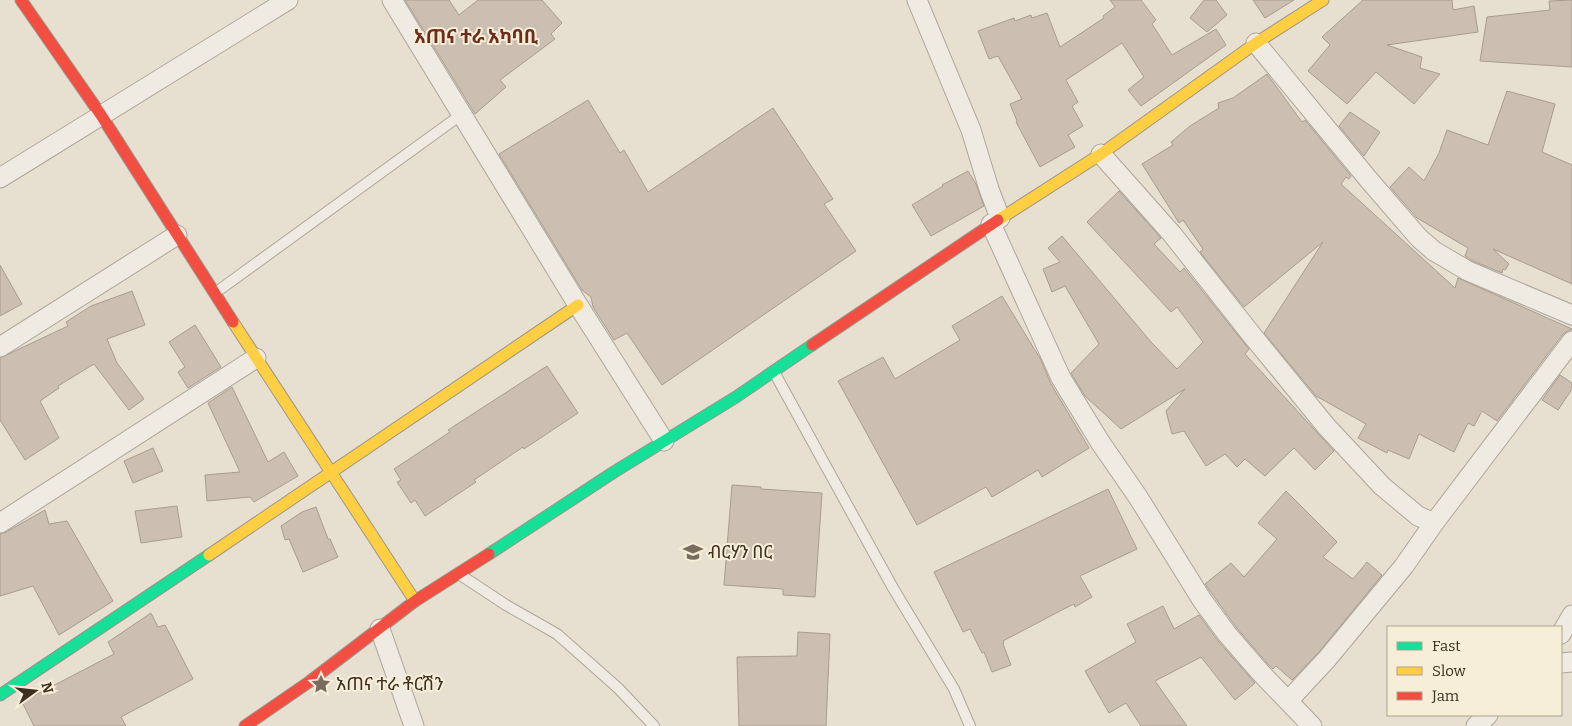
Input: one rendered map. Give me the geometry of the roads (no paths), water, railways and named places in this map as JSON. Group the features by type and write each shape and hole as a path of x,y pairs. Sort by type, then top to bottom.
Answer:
{"street":[{"path":"21,0 101,115 214,294 415,601"},
{"path":"0,178 288,0"},
{"path":"392,0 578,305 664,441"},
{"path":"917,0 971,130 996,221 1061,378 1202,600 1227,634 1260,672 1312,726"},
{"path":"245,726 380,629 415,601 459,574 505,542 736,397 996,221 1100,154 1256,43 1323,0"},
{"path":"1256,43 1369,180 1419,238 1434,251 1448,261 1468,271 1572,315"},
{"path":"1100,154 1172,234 1326,426 1382,486 1418,516 1434,524"},
{"path":"0,347 177,235"},
{"path":"0,695 331,474 578,305"},
{"path":"1288,700 1327,659 1374,604 1572,341"},
{"path":"0,523 256,358"},
{"path":"1562,632 1572,616"},
{"path":"380,629 414,726"},
{"path":"1476,726 1487,716"}],"lane":[{"path":"214,294 462,114"},
{"path":"773,371 893,588 954,689 970,726"},
{"path":"459,574 506,605 557,634 618,688 654,726"}],"place":[{"name":"ብርሃን በር","path":"693,552"},
{"name":"አጠና ተራ ቶርሽን","path":"321,684"}],"district":[{"name":"አጠና ተራ አካባቢ","path":"476,36"}]}
